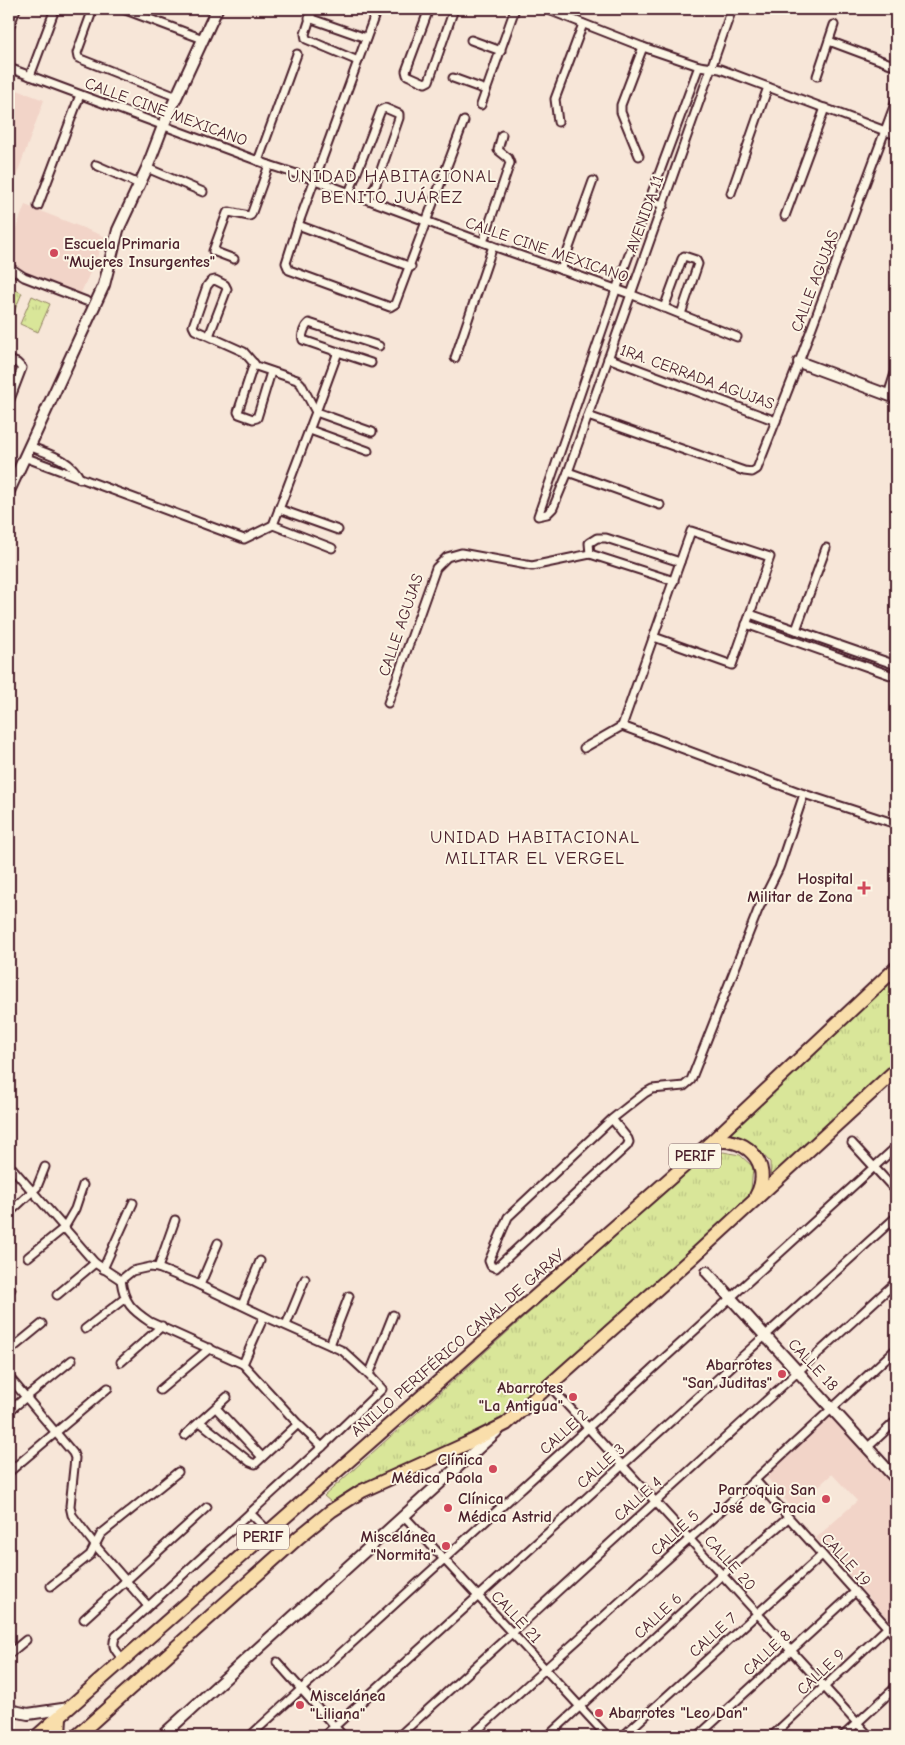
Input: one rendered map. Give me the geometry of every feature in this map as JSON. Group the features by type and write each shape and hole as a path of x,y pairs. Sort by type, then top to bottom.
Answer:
{"highway":[{"name":"ANILLO PERIFÉRICO CANAL DE GARAY","path":"37,1736 709,1144 896,968"},
{"name":"PERIF","path":"77,1736 299,1537 331,1511 362,1492 506,1424 896,1070"},
{"path":"709,1144 721,1140 734,1141 746,1147 755,1156 761,1168 762,1181 758,1194 750,1204"},
{"path":"59,1736 65,1712"}],"street":[{"path":"9,28 16,9"},
{"path":"30,76 55,9"},
{"path":"93,9 77,53 78,58 176,97"},
{"path":"123,9 203,39"},
{"path":"9,491 28,446 104,285 116,236 147,168 163,126 217,9"},
{"path":"313,9 305,34 306,40 358,61"},
{"path":"377,9 298,225 286,263 289,270 390,307 395,304 411,267 464,121"},
{"path":"429,9 406,72 407,75 425,83 429,81 454,9"},
{"path":"481,105 516,9"},
{"path":"546,9 643,47 699,66 720,69 896,135"},
{"name":"AVENIDA 11","path":"699,66 616,290 538,516 551,511 568,472 630,294 664,206 732,9"},
{"path":"310,18 366,38"},
{"path":"558,122 555,98 584,24"},
{"path":"817,76 834,25"},
{"path":"471,40 501,51"},
{"path":"829,41 896,66"},
{"path":"639,156 621,105 643,47"},
{"path":"258,161 297,54"},
{"name":"CALLE CINE MEXICANO","path":"9,68 258,161 630,294 737,337"},
{"path":"454,78 486,90"},
{"path":"731,193 768,87"},
{"path":"38,206 80,95"},
{"name":"CALLE AGUJAS","path":"588,416 744,471 752,472 757,469 896,101"},
{"path":"349,193 381,110 385,108 399,114 399,118 376,184 368,200"},
{"path":"785,216 825,108"},
{"path":"483,242 510,163 508,158 498,150 502,134"},
{"path":"96,165 139,184"},
{"path":"234,259 213,250 229,212 250,215 269,165"},
{"path":"147,168 203,192"},
{"path":"561,270 593,181"},
{"path":"650,201 664,206"},
{"path":"298,225 411,267"},
{"path":"455,358 494,246"},
{"path":"664,308 684,256 696,260 698,264 682,314"},
{"path":"9,267 24,277 86,301"},
{"path":"209,336 227,289 225,284 215,280 210,281 207,286 193,326 195,330 244,352 256,366 297,380 316,412 372,432"},
{"path":"371,363 303,340 307,324 310,323 379,346"},
{"path":"24,457 244,539 273,525 338,352"},
{"name":"1RA. CERRADA AGUJAS","path":"608,358 776,421"},
{"path":"9,360 17,363 22,368 9,402"},
{"path":"799,362 892,396 896,370"},
{"path":"254,363 238,414 253,419 257,418 271,372"},
{"path":"310,430 368,451"},
{"path":"28,446 68,463 80,479"},
{"path":"568,472 660,506"},
{"path":"279,509 338,530"},
{"path":"273,525 332,548"},
{"path":"584,748 622,726 691,530 770,557 732,665 654,637"},
{"path":"674,581 590,554 589,543 597,538 606,538 680,562"},
{"path":"796,630 826,548"},
{"name":"CALLE AGUJAS","path":"388,703 436,568 447,557 461,553 532,566 590,554"},
{"path":"750,614 896,665"},
{"path":"746,624 896,677"},
{"path":"622,726 804,794 896,824"},
{"path":"612,1120 628,1139 627,1146 496,1268 491,1266 490,1261 508,1216 612,1120 645,1093 652,1089 684,1086 691,1080 758,910 779,868 804,794"},
{"path":"852,1143 896,1191"},
{"name":"CALLE 2","path":"250,1736 896,1147"},
{"path":"9,1167 13,1169 95,1262 121,1280 124,1299 138,1314 243,1364 298,1424 322,1447"},
{"path":"9,1213 40,1181 45,1168"},
{"path":"28,1257 64,1228 75,1209 83,1185"},
{"path":"103,1269 133,1203"},
{"name":"CALLE 3","path":"324,1736 896,1217"},
{"path":"158,1268 175,1220"},
{"path":"200,1285 218,1243"},
{"path":"242,1305 260,1261"},
{"path":"57,1295 95,1262"},
{"path":"121,1280 132,1271 141,1268 158,1268 200,1285 343,1351 382,1389 250,1514 116,1636 113,1646 124,1660"},
{"name":"CALLE 18","path":"707,1272 896,1479"},
{"path":"286,1325 305,1279"},
{"name":"CALLE 4","path":"398,1736 896,1282"},
{"path":"330,1344 350,1296"},
{"path":"85,1329 124,1299"},
{"path":"369,1375 393,1315"},
{"path":"243,1364 264,1316"},
{"path":"9,1351 42,1324"},
{"path":"121,1362 162,1326"},
{"path":"160,1390 210,1348"},
{"name":"CALLE 5","path":"472,1736 896,1349"},
{"path":"9,1411 72,1360"},
{"path":"9,1377 74,1456 71,1513 95,1545 148,1606"},
{"name":"CALLE 20","path":"550,1386 869,1736"},
{"path":"9,1472 108,1388"},
{"path":"185,1435 227,1397"},
{"path":"216,1408 262,1457"},
{"path":"868,1447 896,1421"},
{"path":"200,1422 255,1464 298,1424"},
{"name":"PERIF","path":"162,1736 506,1424"},
{"path":"51,1586 90,1555 101,1534 178,1472"},
{"name":"CALLE 19","path":"754,1480 896,1637"},
{"path":"84,1619 207,1507"},
{"path":"250,1514 269,1532"},
{"name":"CALLE 21","path":"405,1517 607,1736"},
{"name":"CALLE 6","path":"548,1736 722,1575 788,1518"},
{"name":"CALLE 7","path":"623,1736 822,1555"},
{"name":"CALLE 8","path":"698,1736 790,1650 856,1592"},
{"name":"CALLE 9","path":"772,1736 888,1627"},
{"path":"9,1654 26,1640"},
{"path":"277,1662 343,1736"},
{"path":"843,1736 896,1687"},
{"path":"9,1710 16,1713 35,1714 65,1712"}],"shaded area":[{"path":"9,87 44,100 9,196"},
{"name":"Escuela Primaria \"Mujeres Insurgentes\"","path":"25,205 106,237 80,295 19,270 9,261 9,246"},
{"path":"830,1416 896,1488 896,1628 816,1538 857,1501 832,1474 793,1509 765,1475"}],"green space":[{"path":"9,287 22,293 10,321 9,321"},
{"path":"32,296 50,304 38,332 20,324"},
{"path":"896,976 896,1066 771,1185 770,1162 754,1146 737,1138 721,1139"},
{"path":"723,1152 740,1155 753,1167 750,1201 505,1429 357,1485 331,1502 324,1496 700,1160"}],"place":[{"name":"Escuela Primaria \"Mujeres Insurgentes\"","path":"54,253"},
{"name":"Hospital Militar de Zona","path":"864,888"},
{"name":"Abarrotes \"San Juditas\"","path":"782,1374"},
{"name":"Abarrotes \"La Antigua\"","path":"573,1397"},
{"name":"Clínica Médica Paola","path":"493,1469"},
{"name":"Parroquia San José de Gracia","path":"826,1499"},
{"name":"Clínica Médica Astrid","path":"448,1508"},
{"name":"Miscelánea \"Normita\"","path":"446,1546"},
{"name":"Miscelánea \"Liliana\"","path":"300,1705"},
{"name":"Abarrotes \"Leo Dan\"","path":"599,1713"}],"district":[{"name":"UNIDAD HABITACIONAL BENITO JUÁREZ","path":"392,186"},
{"name":"UNIDAD HABITACIONAL MILITAR EL VERGEL","path":"535,848"}]}
